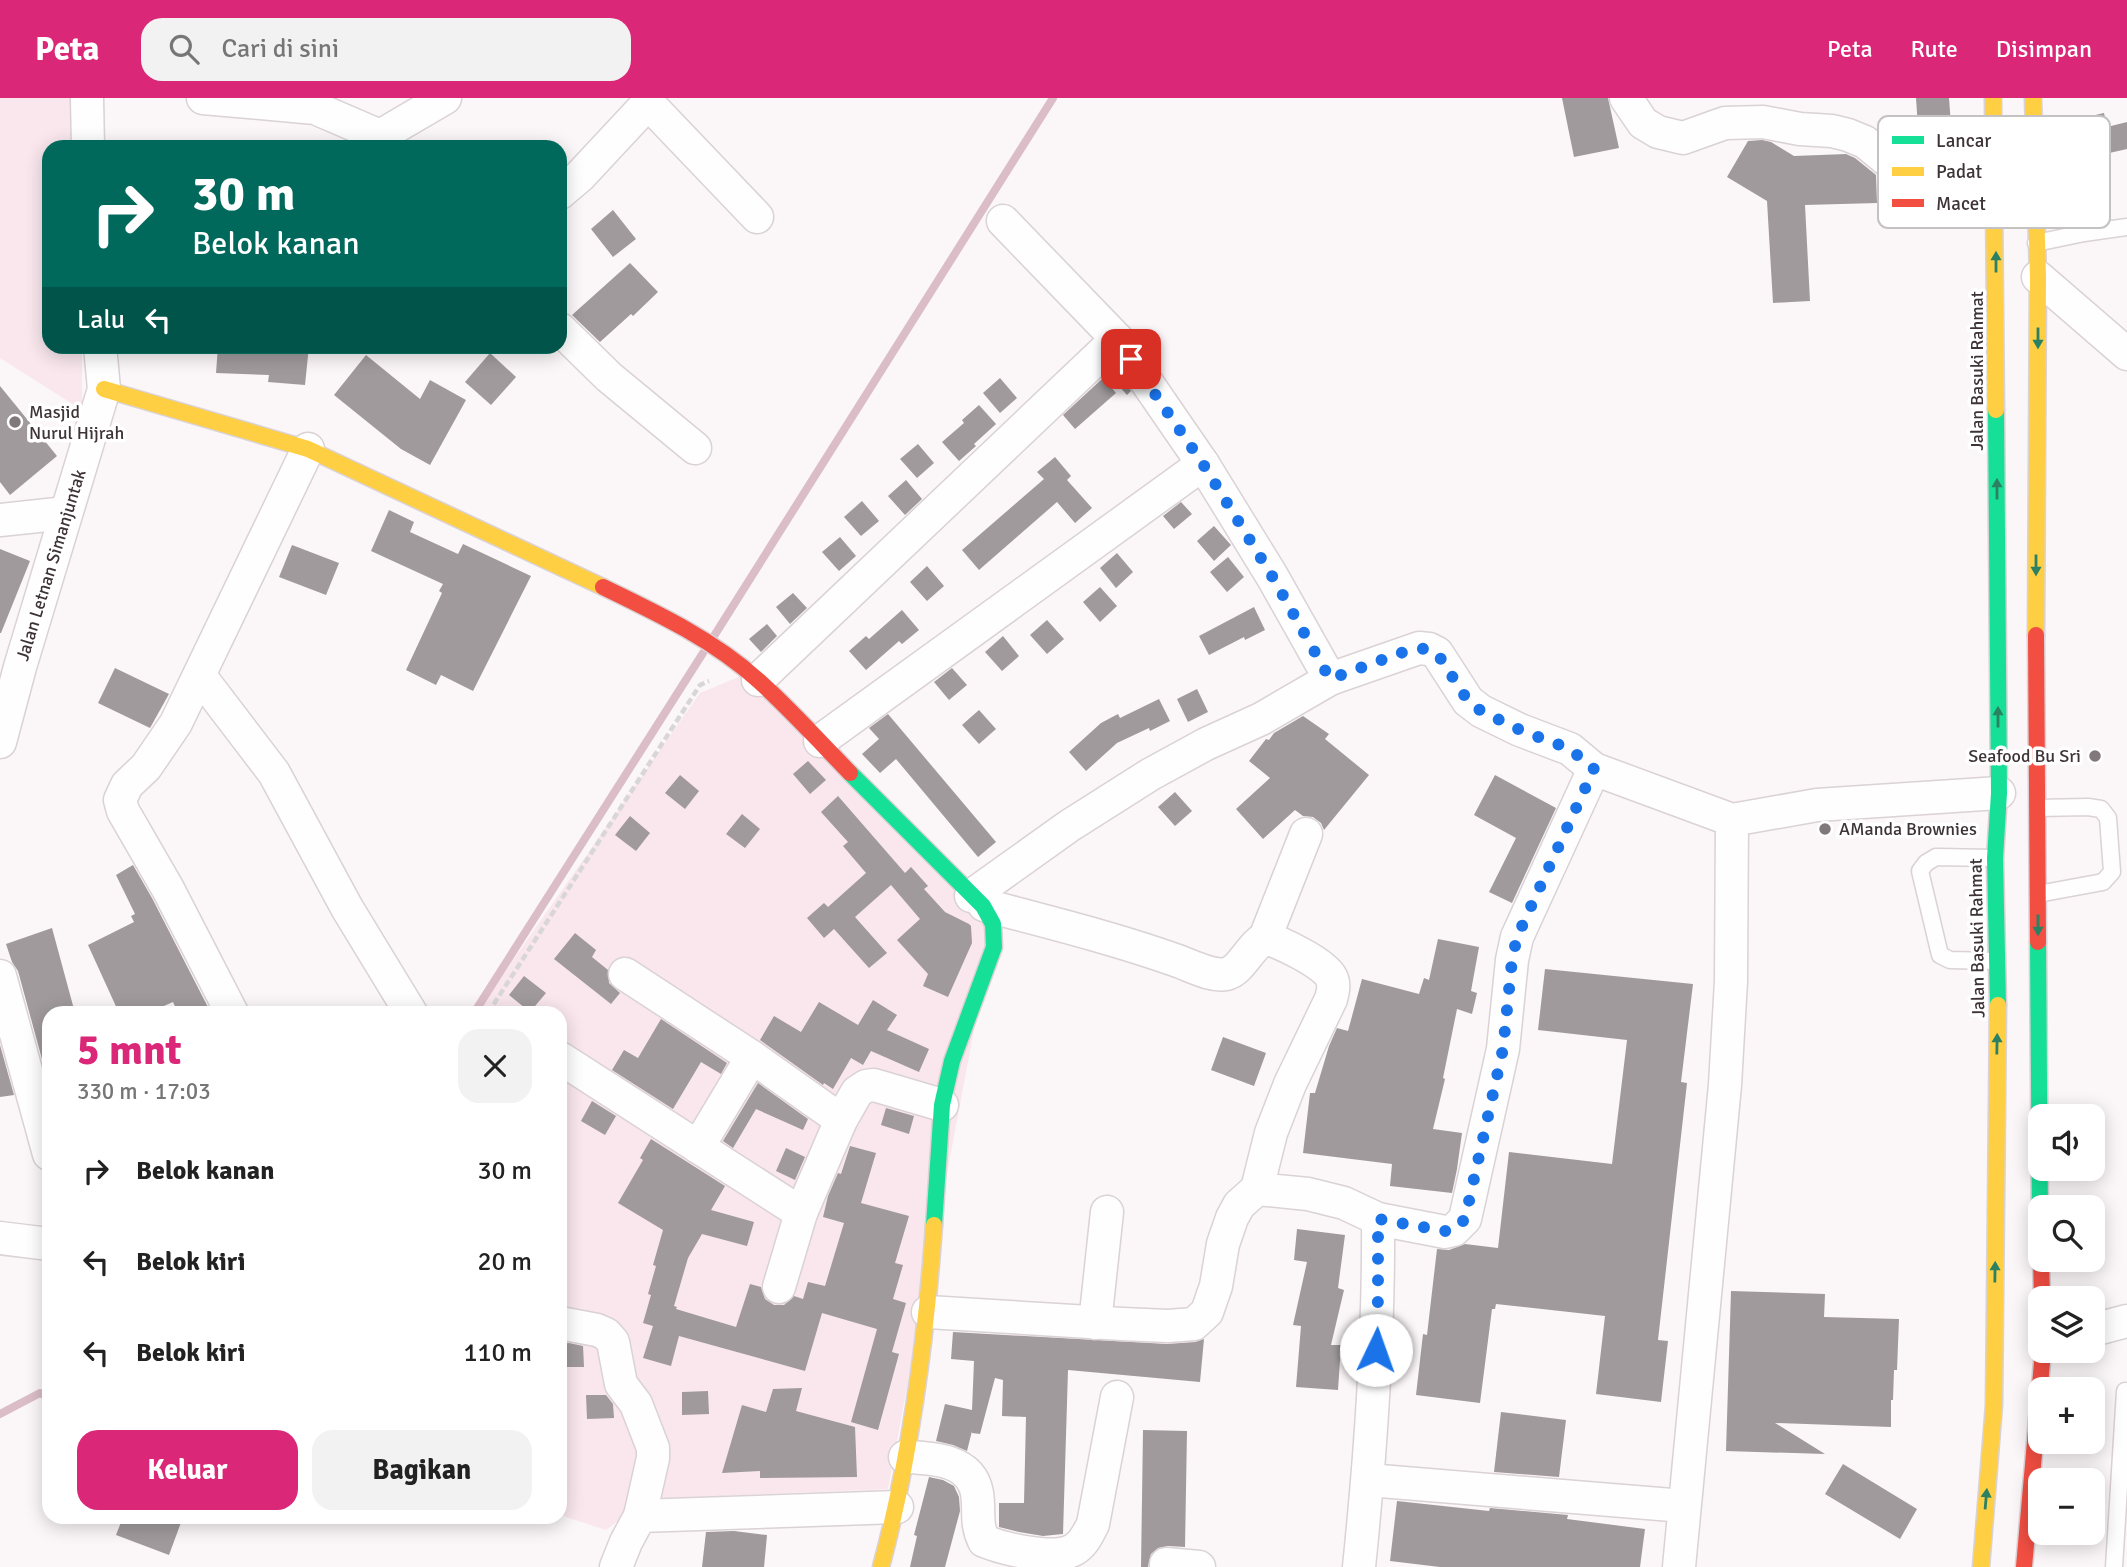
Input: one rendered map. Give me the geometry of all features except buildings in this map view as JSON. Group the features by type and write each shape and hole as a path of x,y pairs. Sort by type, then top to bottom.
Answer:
{"main road":[{"name":"Jalan Basuki Rahmat","path":"1993,98 1993,116"},
{"path":"2033,98 2033,116"},
{"name":"Jalan Basuki Rahmat","path":"1981,1567 1994,1405 1998,961 1995,858 1999,793 1995,228"},
{"path":"2036,228 2038,277 2036,592 2040,1195"},
{"path":"104,389 309,449 512,542 671,621 750,673 977,900 993,920 994,947 952,1061 942,1105 929,1312 897,1507 881,1567"},
{"path":"2024,1567 2042,1363"}],"street":[{"path":"87,98 88,140"},
{"path":"203,98 315,108 383,140"},
{"path":"386,140 445,98"},
{"path":"1626,98 1643,123 1658,132 1683,138 1725,123 1763,122 1848,135 1865,142 1878,153"},
{"path":"567,187 648,103 757,217"},
{"path":"1003,221 1117,339 1203,464 1272,576 1330,679"},
{"path":"2038,277 2127,354"},
{"path":"567,336 609,377 695,447"},
{"path":"750,673 1117,339"},
{"name":"Jalan Letnan Simanjuntak","path":"0,742 104,389 101,354"},
{"path":"228,1006 168,888 123,811 120,800 127,785 146,767 161,747 200,676 309,449"},
{"path":"820,741 1203,464"},
{"path":"0,520 66,513"},
{"path":"977,900 1069,826 1151,775 1206,744 1261,719 1330,679 1419,648 1437,653 1468,701 1481,711 1520,730 1570,749 1594,769 1732,820 1817,805 1999,793"},
{"path":"200,676 274,773 347,908 407,1006"},
{"path":"1258,1189 1308,1194 1344,1203 1378,1219 1445,1231 1454,1230 1465,1219 1503,1049 1512,960 1517,937 1594,769"},
{"path":"1679,1567 1725,1085 1731,981 1732,820"},
{"path":"977,900 1161,955 1215,974 1227,974 1236,969 1257,942 1265,938 1306,834"},
{"path":"929,1312 1168,1326 1194,1324 1207,1312 1232,1218 1239,1205 1258,1189 1271,1133 1290,1084 1326,1013 1334,987 1331,976 1321,966 1265,938"},
{"path":"625,974 752,1057 841,1121"},
{"path":"0,976 42,1129"},
{"path":"698,1147 752,1057"},
{"path":"567,1063 801,1213"},
{"path":"779,1287 801,1213 857,1091 874,1084 942,1105"},
{"path":"1095,1323 1107,1212"},
{"path":"1359,1567 1368,1480 1378,1298 1378,1219"},
{"path":"0,1237 42,1243"},
{"path":"2105,1327 2127,1321"},
{"path":"567,1324 597,1330 606,1334 613,1342 621,1384 636,1405 653,1448 640,1516 616,1567"},
{"path":"905,1457 933,1458 955,1464 971,1475 977,1491 978,1529 984,1541 1004,1549 1054,1554 1071,1552 1083,1542 1093,1524 1117,1397"},
{"path":"1368,1480 1684,1506"},
{"path":"640,1516 897,1507"},
{"path":"1166,1564 1199,1567"}],"lane":[{"path":"2036,243 2127,227"},
{"path":"2037,808 2088,807 2101,810 2108,818 2112,860 2112,872 2103,882 2038,894"},
{"path":"1995,858 1936,857 1920,871 1940,955 1950,960 1998,961"},
{"path":"2114,1567 2125,1391"}],"path":[{"path":"493,1006 700,685 750,673"}],"shaded area":[{"path":"0,98 80,98 81,140 42,140 42,354 82,354 82,410 0,358"},
{"path":"746,674 993,928 888,1489 647,1499 606,1530 567,1517 567,1006 481,1006 700,693"}],"waterway":[{"path":"714,636 1053,98"},
{"path":"478,1006 703,653"},
{"path":"0,1414 42,1394"}],"traffic: fast":[{"path":"1996,410 1999,793 1995,858 1998,1005"},
{"path":"850,773 983,906 993,924 994,947 952,1061 942,1105 934,1225"},
{"path":"2038,942 2040,1195"}],"traffic: slow":[{"path":"1993,98 1993,116"},
{"path":"2033,98 2034,116"},
{"path":"1994,228 1996,410"},
{"path":"2036,635 2037,228"},
{"path":"104,389 308,449 603,587"},
{"path":"1981,1567 1994,1405 1998,1005"},
{"path":"881,1567 901,1482 916,1397 934,1225"}],"traffic: jam":[{"path":"603,587 684,628 742,666 850,773"},
{"path":"2036,635 2038,942"},
{"path":"2041,1272 2042,1286"},
{"path":"2024,1567 2042,1363"}],"place":[{"name":"Masjid Nurul Hijrah","path":"15,422"},
{"name":"Seafood Bu Sri","path":"2095,756"},
{"name":"AManda Brownies","path":"1825,829"}],"route":[{"path":"1131,359 1203,464 1272,576 1330,679 1409,650 1429,649 1437,653 1460,691 1481,711 1520,730 1570,749 1594,769 1517,937 1512,960 1503,1049 1465,1219 1461,1226 1445,1231 1378,1219 1376,1350"}]}
